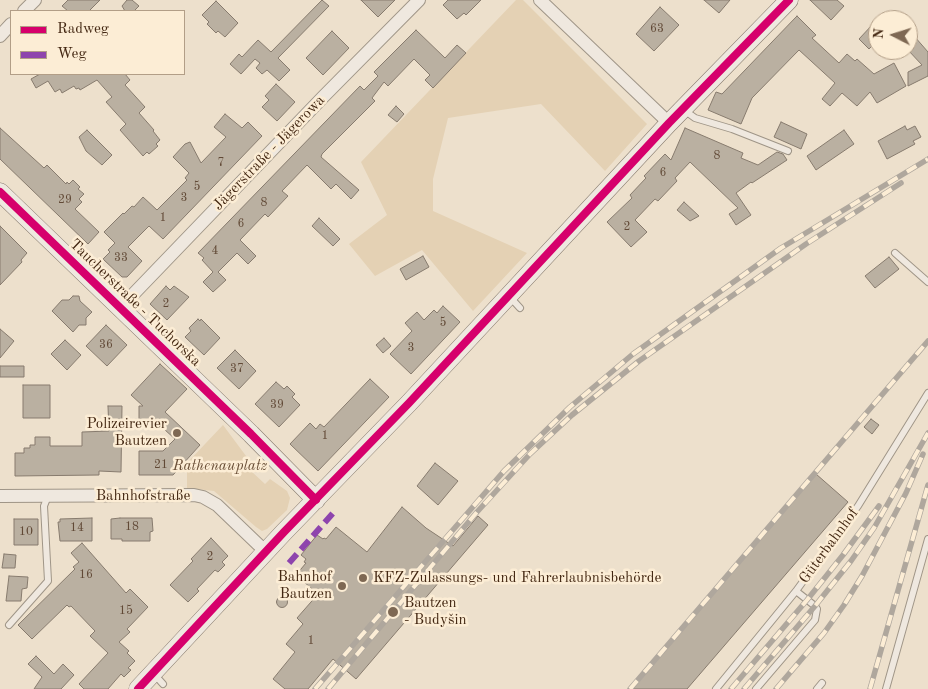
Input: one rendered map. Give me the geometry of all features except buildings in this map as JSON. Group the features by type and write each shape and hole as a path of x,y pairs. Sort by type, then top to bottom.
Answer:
{"street":[{"path":"25,10 35,0"},
{"name":"Jägerstraße - Jägerowa","path":"120,308 419,0"},
{"path":"540,0 669,123"},
{"path":"138,689 158,679 266,552 364,450 515,302 669,123 789,0"},
{"path":"0,36 10,25"},
{"name":"Taucherstraße - Tuchorska","path":"0,192 251,434 316,500"},
{"name":"Bahnhofstraße","path":"0,496 194,495 203,497 217,505 266,552"}],"lane":[{"path":"683,110 695,118 732,128 788,151"},
{"path":"895,253 928,282"},
{"name":"Güterbahnhof","path":"716,689 796,591 858,506 928,393"},
{"path":"9,625 48,581 44,506 48,496"},
{"path":"886,689 928,539"},
{"path":"756,689 815,620 817,609 796,591"},
{"path":"816,689 822,682"}],"green space":[{"path":"516,0 523,0 647,124 605,171 541,104 448,118 433,179 433,211 527,253 473,311 422,250 375,276 349,244 387,215 361,162"},
{"name":"Rathenauplatz","path":"223,425 252,464 251,471 265,484 270,479 287,491 290,498 287,510 267,529 262,531 214,491 187,488 187,463"}],"railway":[{"path":"315,689 504,471 570,407 633,354 781,248 928,159"},
{"path":"328,689 477,512 530,454 572,415 639,361 806,244 901,183"},
{"path":"630,689 928,341"},
{"path":"744,689 851,561 874,528 928,433"},
{"path":"776,689 824,633 844,605 862,576 906,493 923,454"},
{"path":"870,689 928,485"},
{"path":"731,689 807,600 879,506"}],"marked path":[{"path":"289,563 334,512"}],"cycle path":[{"path":"138,689 284,532 409,403 669,123 789,0"},
{"path":"0,192 251,434 316,500"}],"place":[{"name":"Polizeirevier Bautzen","path":"177,433"},
{"name":"KFZ-Zulassungs- und Fahrerlaubnisbehörde","path":"363,578"},
{"name":"Bahnhof Bautzen","path":"342,586"},
{"name":"Bautzen - Budyšin","path":"393,612"}]}
